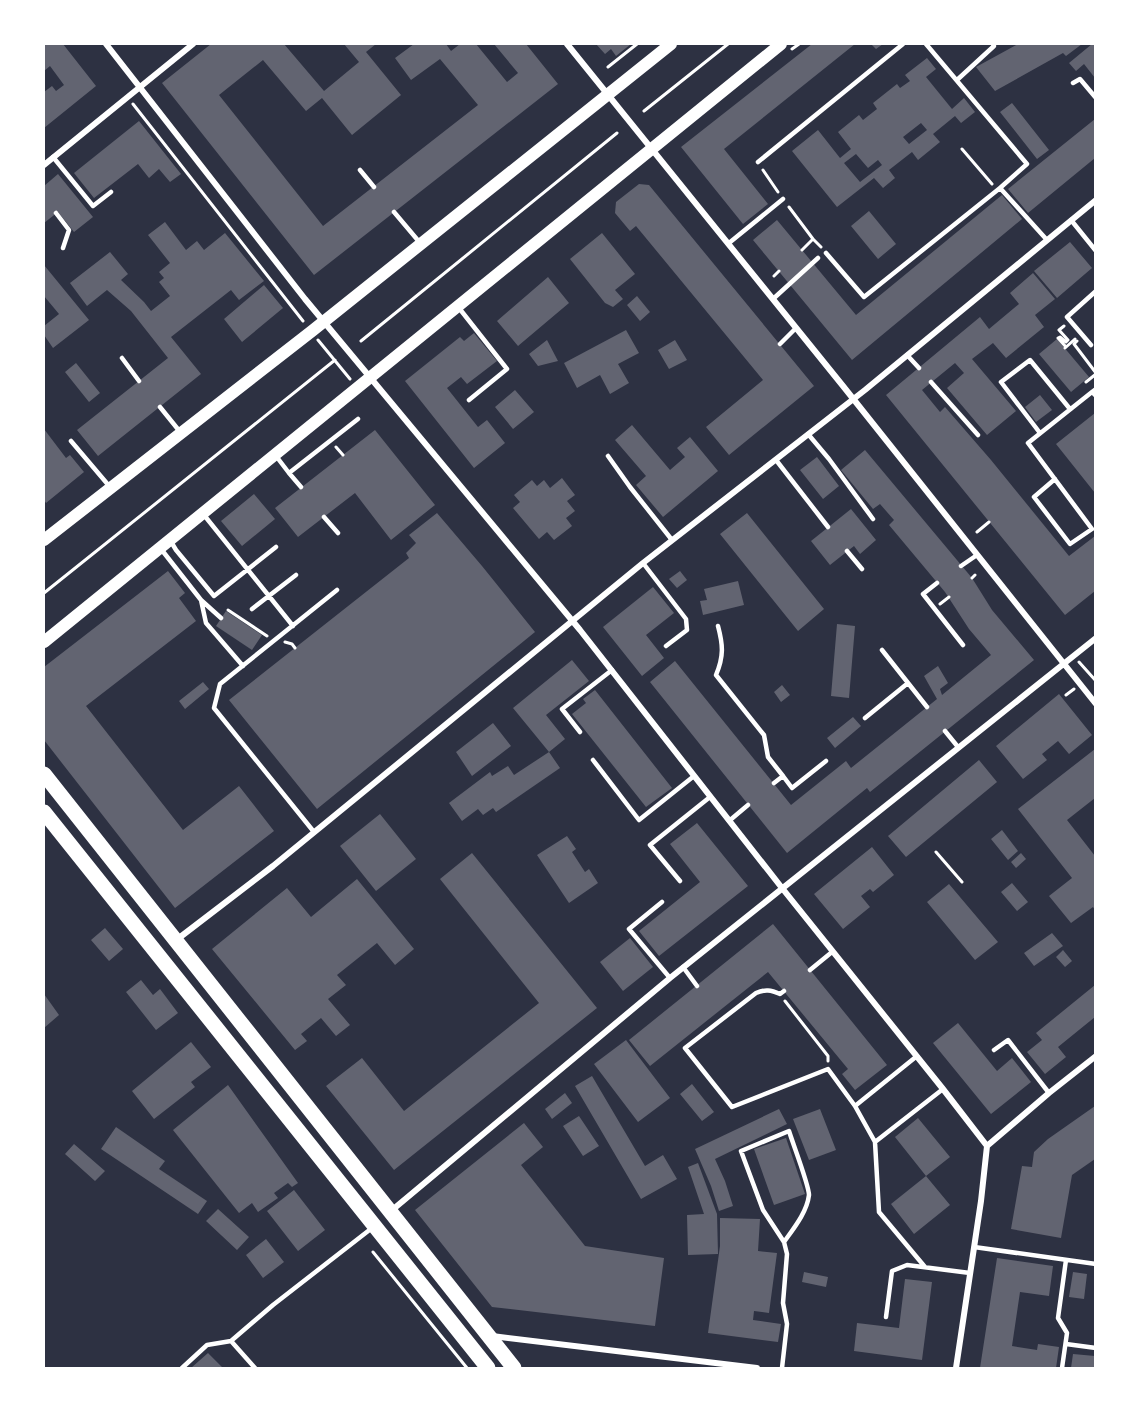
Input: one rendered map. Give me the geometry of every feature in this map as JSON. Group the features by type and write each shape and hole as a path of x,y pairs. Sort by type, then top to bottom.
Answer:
{"main road":[{"path":"44,540 312,332 670,44"},
{"path":"44,642 781,44"},
{"path":"44,774 514,1368"},
{"path":"44,812 488,1368"}],"street":[{"path":"106,44 305,299 612,670 987,1146"},
{"path":"44,165 193,44"},
{"path":"567,44 729,243 1095,704"},
{"path":"174,941 273,866 643,563 853,399 1095,200"},
{"path":"390,1212 683,967 1095,638"},
{"path":"956,1368 987,1146 1095,1056"},
{"path":"489,1336 757,1368"}],"lane":[{"path":"758,162 903,44"},
{"path":"826,253 864,297 1027,164 926,44"},
{"path":"957,80 994,46 993,44"},
{"path":"1073,83 1080,79 1095,98"},
{"path":"53,157 93,206 111,192"},
{"path":"360,170 374,187"},
{"path":"999,189 1047,240"},
{"path":"729,243 783,199"},
{"path":"394,212 421,244"},
{"path":"56,213 69,230 63,248"},
{"path":"1071,220 1095,251"},
{"path":"773,299 818,258"},
{"path":"1091,345 1067,317 1095,291"},
{"path":"457,306 507,369 469,400"},
{"path":"780,344 796,328"},
{"path":"907,355 919,368"},
{"path":"122,358 139,381"},
{"path":"1040,433 1001,382 1030,360 1070,409"},
{"path":"931,382 978,435"},
{"path":"1055,479 1034,497 1070,544 1092,529 1055,479 1028,443 1094,392"},
{"path":"160,407 181,433"},
{"path":"289,473 358,419"},
{"path":"808,434 873,519"},
{"path":"71,441 110,488"},
{"path":"275,454 300,487"},
{"path":"608,456 672,540"},
{"path":"776,460 828,527"},
{"path":"202,513 293,626"},
{"path":"324,517 338,533"},
{"path":"164,543 176,550 214,596 276,547"},
{"path":"164,543 201,600 221,618"},
{"path":"847,551 862,569"},
{"path":"961,566 977,555"},
{"path":"643,563 686,619 687,630 666,646"},
{"path":"252,609 296,575"},
{"path":"937,584 923,594 963,645"},
{"path":"314,832 214,708 220,684 337,590"},
{"path":"201,600 206,623 243,666"},
{"path":"717,626 722,642 720,664 716,675 764,735 768,757 792,788 826,761"},
{"path":"882,650 927,707"},
{"path":"580,732 562,709 612,670"},
{"path":"865,718 908,683"},
{"path":"945,731 958,747"},
{"path":"593,760 639,820 694,776"},
{"path":"774,783 783,776"},
{"path":"680,881 650,845 710,797"},
{"path":"729,821 748,805"},
{"path":"662,902 629,929 670,978"},
{"path":"810,970 832,952"},
{"path":"683,967 696,986"},
{"path":"782,993 773,990 756,993 685,1048 732,1107 828,1069 855,1106 875,1142 879,1212 926,1267"},
{"path":"717,1013 722,1019"},
{"path":"994,1050 1008,1040 1049,1093"},
{"path":"855,1106 917,1056"},
{"path":"875,1142 943,1089"},
{"path":"782,1368 787,1324 783,1303 787,1254 784,1242 764,1210 741,1151 789,1131 809,1193 806,1206 784,1242"},
{"path":"182,1368 207,1345 231,1341 273,1305 374,1227"},
{"path":"974,1247 1095,1264"},
{"path":"1062,1368 1067,1333 1058,1318 1066,1260"},
{"path":"886,1317 892,1271 907,1265 970,1273"},
{"path":"231,1341 255,1368"},
{"path":"1066,1344 1095,1348"}],"path":[{"path":"608,67 637,44"},
{"path":"644,111 728,44"},
{"path":"132,103 292,309 356,387"},
{"path":"361,340 617,133"},
{"path":"962,149 999,189"},
{"path":"802,250 813,239 826,253"},
{"path":"774,276 779,271"},
{"path":"1059,330 1068,340 1066,342 1058,338 1065,347 1075,339"},
{"path":"1083,336 1074,344 1095,374 1086,382"},
{"path":"44,593 334,360"},
{"path":"977,532 989,522"},
{"path":"214,596 222,606 268,637 292,644 295,648"},
{"path":"1091,675 1095,671"},
{"path":"936,852 962,882"},
{"path":"782,993 828,1056 828,1069"},
{"path":"373,1252 467,1368"}],"building":[{"path":"44,44 63,44 96,86 44,128 44,92 52,86 56,91 64,85 50,66 44,71"},
{"path":"211,44 284,44 324,91 359,62 344,44 376,44 366,52 401,95 352,135 322,98 306,111 263,60 219,95 323,226 478,105 440,59 411,80 395,58 414,44 446,44 451,51 460,44 476,44 507,82 518,73 494,44 526,44 558,84 314,275 162,83"},
{"path":"596,44 631,44 616,56 611,49 605,54"},
{"path":"812,44 855,44 724,149 768,204 743,224 681,147"},
{"path":"871,44 883,44 876,49"},
{"path":"1018,44 1082,44 1066,56 1063,53 995,91 976,67"},
{"path":"1095,44 1095,78 1084,64 1076,71 1069,63"},
{"path":"927,58 936,69 926,77 952,109 964,98 975,112 961,123 955,116 933,134 940,142 918,160 912,152 889,170 895,178 883,188 874,178 837,207 792,151 818,130 840,158 851,149 838,132 859,115 863,120 877,109 873,103 897,84 900,88 910,81 905,75","holes":["921,123 927,130 909,144 903,137","856,154 868,168 878,160 882,165 860,182 844,163"]},
{"path":"1012,103 1049,150 1037,159 1000,112"},
{"path":"1095,119 1095,158 1028,213 1008,189"},
{"path":"139,121 181,174 170,182 159,169 149,178 138,164 94,198 74,173"},
{"path":"58,174 93,217 74,232 58,212 44,223 44,186"},
{"path":"639,184 649,185 814,386 729,455 706,427 763,380 636,226 630,231 615,213 616,202"},
{"path":"1002,195 1022,219 852,360 753,240 777,220 856,315"},
{"path":"869,211 896,244 878,259 851,226"},
{"path":"165,222 186,250 197,241 204,250 225,233 264,281 239,300 231,290 171,337 201,374 98,456 77,430 168,358 131,311 107,290 87,306 70,283 110,252 128,274 121,280 151,311 170,296 159,282 164,278 159,272 170,263 148,235"},
{"path":"602,233 635,274 615,290 623,299 613,307 605,303 570,259"},
{"path":"1070,242 1092,268 1057,298 1034,271"},
{"path":"44,265 89,320 53,348 44,335 44,326 59,314 44,296"},
{"path":"1033,273 1055,299 1035,315 1044,327 1006,358 993,343 972,359 1016,411 987,435 947,388 964,373 955,363 922,390 940,412 945,407 1069,556 1095,536 1095,591 1065,615 886,395 980,317 989,329 1019,304 1010,293"},
{"path":"548,277 569,303 518,346 497,321"},
{"path":"264,285 283,308 242,342 224,319"},
{"path":"637,296 650,312 640,321 627,305"},
{"path":"626,330 639,353 618,364 629,383 610,394 600,375 577,388 564,363"},
{"path":"474,333 497,361 467,384 461,377 447,388 478,427 487,420 505,443 474,468 405,381 460,337 464,341"},
{"path":"1057,339 1089,377 1071,392 1039,354"},
{"path":"547,340 558,361 538,366 529,354"},
{"path":"675,340 687,360 669,369 658,350"},
{"path":"76,363 100,393 89,402 65,372"},
{"path":"515,390 534,412 513,429 495,407"},
{"path":"1040,395 1052,410 1036,422 1025,407"},
{"path":"1095,413 1095,493 1056,444"},
{"path":"632,425 670,470 685,457 677,448 690,437 718,471 663,517 636,485 646,476 615,440"},
{"path":"44,429 66,458 70,455 84,472 46,503 44,500"},
{"path":"375,430 435,505 391,540 355,493 298,537 275,508"},
{"path":"865,450 972,578 992,610 1034,660 870,792 867,788 787,853 650,682 675,661 791,805 846,761 851,768 937,699 924,676 938,666 948,683 940,689 942,695 991,655 969,629 945,592 889,525 894,520 880,504 873,509 841,470"},
{"path":"817,457 839,486 823,499 800,470"},
{"path":"562,478 575,495 567,501 575,511 566,518 572,526 554,540 547,532 539,539 513,508 520,502 514,495 532,480 537,486 544,480 550,488"},
{"path":"254,494 275,519 242,546 221,521"},
{"path":"851,509 876,540 860,554 854,546 830,565 811,541"},
{"path":"437,513 535,632 317,809 229,700 409,558 406,553 416,543 409,535"},
{"path":"747,513 824,609 798,631 720,534"},
{"path":"168,571 185,593 179,598 196,621 86,706 183,830 239,786 274,831 175,908 44,740 44,667"},
{"path":"680,571 687,580 677,588 669,579"},
{"path":"738,581 744,605 703,615 700,601 707,600 704,589"},
{"path":"653,587 674,613 646,635 664,658 642,676 603,627"},
{"path":"226,611 262,635 252,650 216,626"},
{"path":"837,624 855,626 849,698 831,696"},
{"path":"572,660 589,681 546,715 565,739 549,752 513,708"},
{"path":"203,682 209,689 185,709 179,701"},
{"path":"782,685 790,695 781,702 774,692"},
{"path":"595,690 672,788 646,807 572,714 586,703 583,699"},
{"path":"1059,694 1092,735 1069,754 1058,741 1042,754 1047,760 1023,779 996,746"},
{"path":"853,717 861,726 835,748 827,738"},
{"path":"493,723 511,746 472,776 456,752"},
{"path":"1095,749 1095,798 1067,820 1095,856 1095,910 1093,907 1071,923 1049,896 1072,878 1018,809"},
{"path":"549,752 560,768 496,812 493,808 483,815 478,809 462,821 449,803 490,772 492,776 508,766 514,775"},
{"path":"979,760 997,782 906,857 888,836"},
{"path":"380,814 416,859 376,891 340,846"},
{"path":"697,823 748,886 659,956 639,931 700,882 670,844"},
{"path":"1002,830 1018,851 1008,860 991,839"},
{"path":"567,836 576,849 572,852 585,872 589,869 598,883 569,903 537,855"},
{"path":"872,847 894,875 873,892 870,889 861,896 870,907 843,929 814,894"},
{"path":"472,853 597,1008 394,1170 326,1086 362,1058 404,1111 539,1003 440,879"},
{"path":"1021,853 1026,859 1016,868 1011,862"},
{"path":"357,879 414,949 395,965 377,943 337,975 346,985 328,999 350,1025 336,1036 321,1018 301,1034 307,1041 295,1050 212,949 287,888 311,917"},
{"path":"1012,883 1028,902 1017,911 1001,892"},
{"path":"949,884 998,942 975,960 927,902"},
{"path":"773,924 887,1065 855,1090 842,1074 848,1069 768,972 650,1066 629,1040"},
{"path":"105,928 123,949 109,961 91,940"},
{"path":"1052,933 1063,946 1034,966 1024,953"},
{"path":"630,938 653,967 623,991 600,962"},
{"path":"1063,950 1072,961 1065,967 1056,957"},
{"path":"141,980 153,995 160,989 178,1013 156,1030 126,992"},
{"path":"1095,985 1095,1017 1058,1047 1066,1057 1045,1074 1027,1052 1042,1040 1036,1033"},
{"path":"44,994 59,1015 44,1028"},
{"path":"958,1023 997,1071 1012,1058 1031,1082 991,1114 933,1043"},
{"path":"626,1040 670,1098 638,1122 594,1064"},
{"path":"191,1042 211,1067 191,1082 195,1087 154,1119 132,1091"},
{"path":"592,1076 645,1166 663,1155 677,1179 641,1199 575,1086"},
{"path":"692,1084 714,1112 702,1121 680,1094"},
{"path":"228,1085 298,1183 292,1187 288,1183 274,1193 278,1198 258,1212 252,1203 239,1213 173,1130"},
{"path":"565,1093 572,1103 552,1119 545,1109"},
{"path":"1095,1106 1095,1159 1072,1175 1061,1238 1011,1229 1022,1166 1032,1167 1034,1152 1048,1139"},
{"path":"779,1109 787,1124 715,1159 733,1206 719,1211 695,1149"},
{"path":"820,1109 836,1150 809,1160 793,1119"},
{"path":"579,1116 599,1146 583,1156 563,1126"},
{"path":"918,1118 950,1157 926,1176 895,1137"},
{"path":"524,1123 543,1147 521,1165 585,1246 664,1258 655,1326 492,1307 415,1210"},
{"path":"116,1127 165,1161 159,1169 207,1201 198,1214 101,1149"},
{"path":"786,1138 805,1194 774,1205 754,1149"},
{"path":"74,1144 105,1171 95,1181 65,1154"},
{"path":"698,1163 717,1214 718,1254 688,1255 687,1215 704,1214 688,1167"},
{"path":"926,1176 950,1205 914,1234 891,1204"},
{"path":"294,1190 325,1230 298,1251 267,1211"},
{"path":"218,1209 249,1237 237,1250 206,1221"},
{"path":"720,1218 760,1219 758,1251 777,1253 769,1313 754,1311 753,1320 781,1324 778,1342 708,1333 720,1246"},
{"path":"266,1239 284,1262 263,1278 246,1255"},
{"path":"997,1258 1053,1266 1049,1296 1020,1292 1012,1346 1037,1350 1038,1344 1059,1347 1056,1368 980,1368"},
{"path":"804,1272 828,1277 826,1287 802,1282"},
{"path":"1073,1272 1087,1274 1084,1299 1069,1297"},
{"path":"905,1279 932,1282 922,1360 854,1351 857,1323 899,1328"},
{"path":"208,1353 223,1368 191,1368"},
{"path":"1073,1354 1095,1356 1095,1368 1071,1368"}]}
